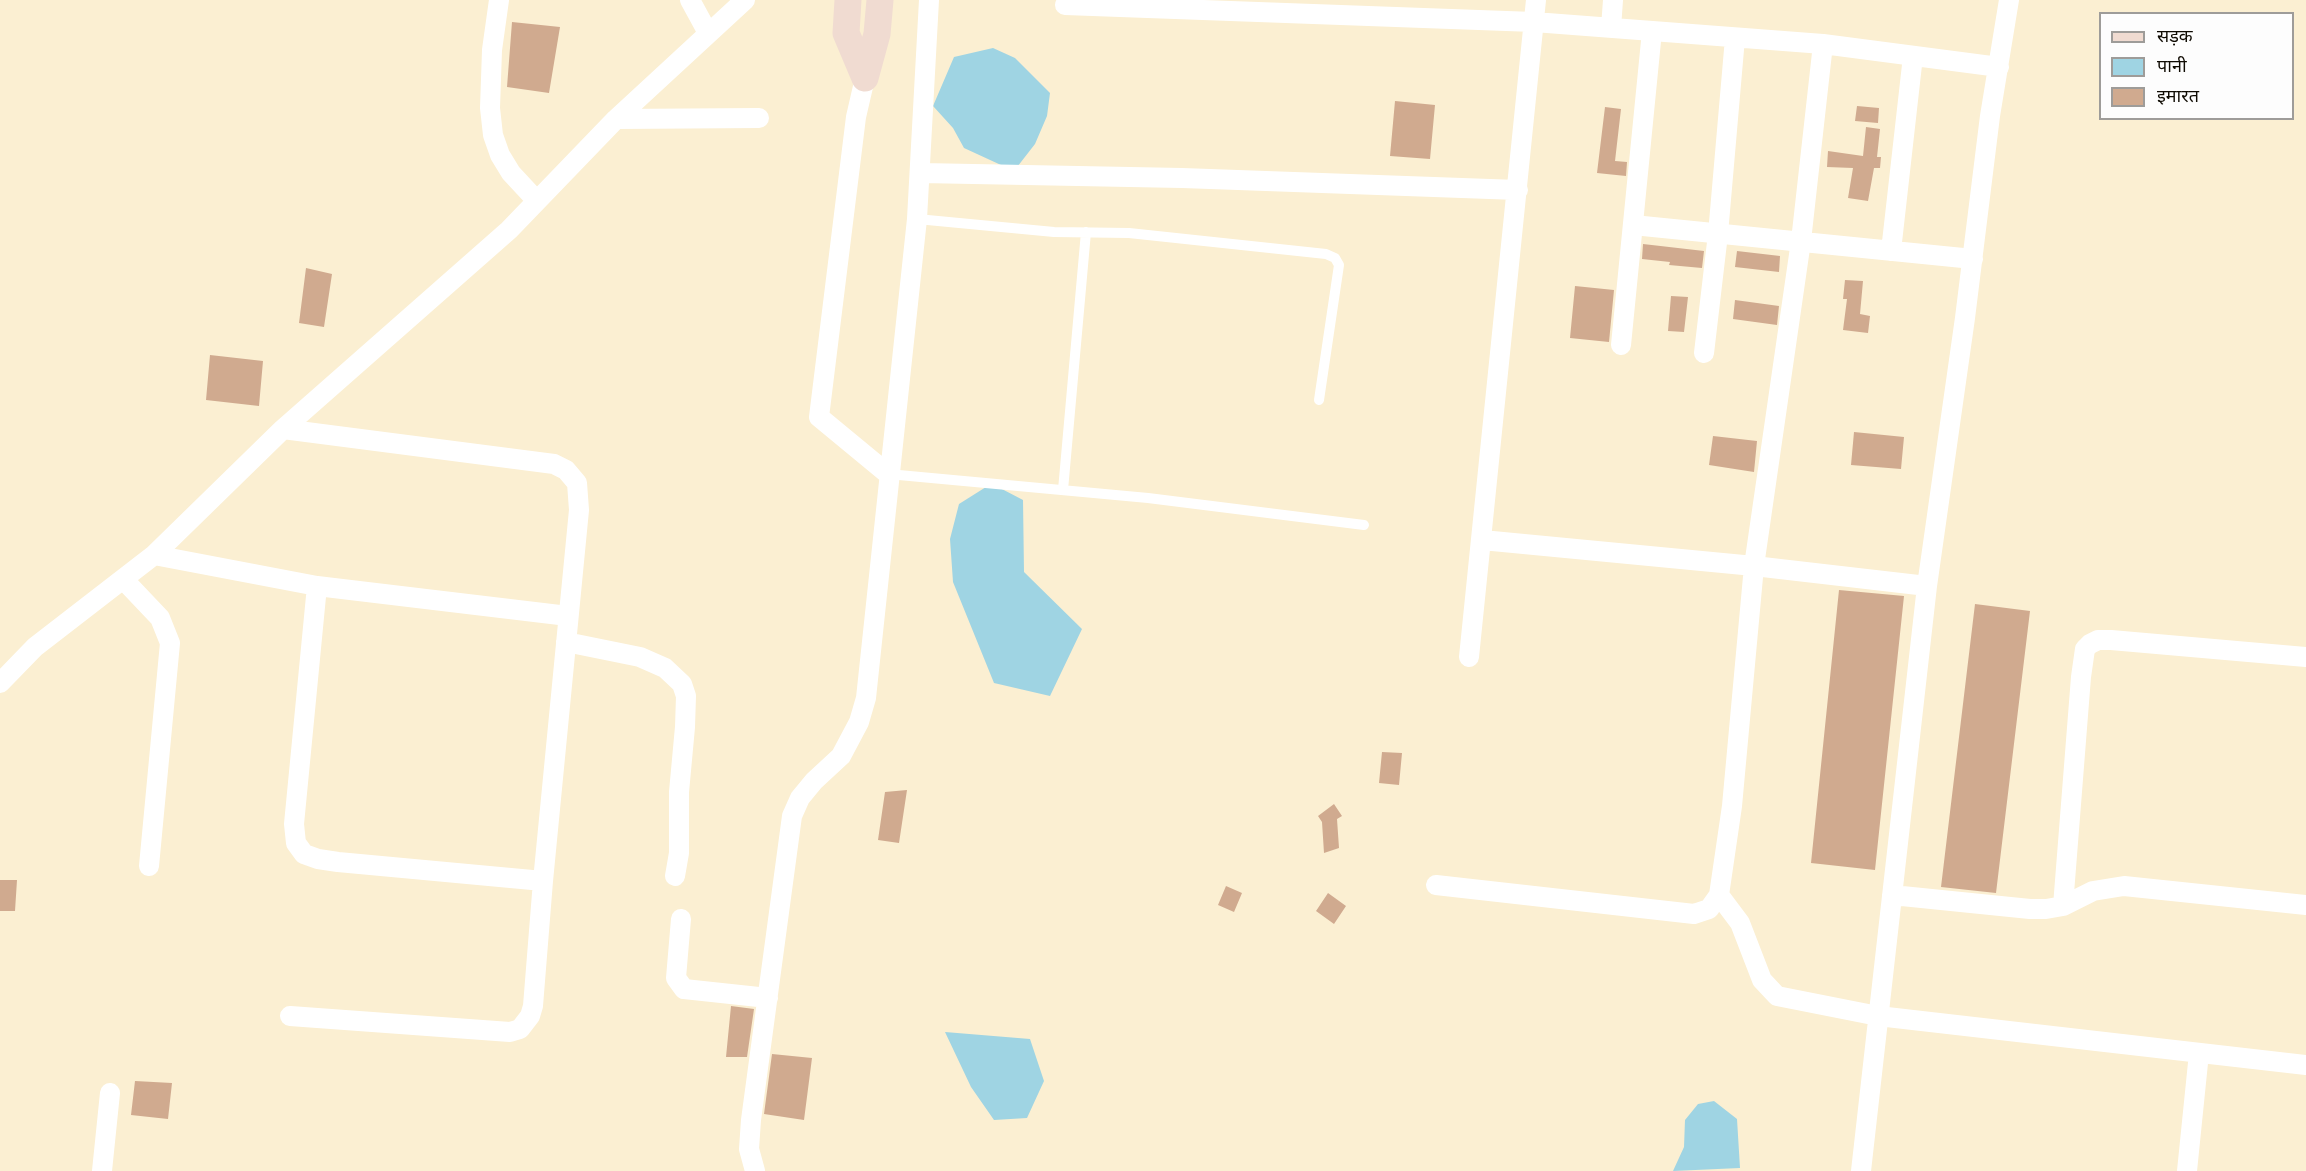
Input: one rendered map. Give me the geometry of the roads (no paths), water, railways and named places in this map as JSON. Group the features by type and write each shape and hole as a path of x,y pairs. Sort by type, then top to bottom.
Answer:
{"street":[{"path":"499,0 492,50 490,108 493,135 500,155 511,173 537,201"},
{"path":"690,0 708,33"},
{"path":"0,683 35,647 154,555 283,429 509,230 616,118 745,0"},
{"path":"848,0 846,33 865,78"},
{"path":"880,0 877,34 855,117 819,417 888,474"},
{"path":"755,1171 749,1149 792,816 800,798 814,780 841,756 859,722 866,698 888,474 917,219 929,0"},
{"path":"1469,657 1536,0"},
{"path":"1611,28 1613,0"},
{"path":"1861,1171 1927,586 1973,259 1990,116 2009,0"},
{"path":"1065,5 1126,3 1534,22 1823,45 1999,67"},
{"path":"1621,345 1652,31"},
{"path":"1704,353 1718,234 1735,38"},
{"path":"1436,885 1694,914 1709,909 1719,895 1732,806 1754,566 1801,242 1823,45"},
{"path":"1891,251 1913,56"},
{"path":"616,118 759,118"},
{"path":"921,173 1182,178 1518,190"},
{"path":"1633,225 1973,259"},
{"path":"283,429 554,464 567,470 577,483 579,510 533,1006 530,1016 520,1029 510,1032 290,1016"},
{"path":"1482,540 1754,566 1927,586"},
{"path":"154,555 317,586 568,616"},
{"path":"123,579 160,618 170,643 148,866"},
{"path":"317,586 294,824 296,843 304,854 338,862 543,881"},
{"path":"2063,906 2085,649 2098,640 2111,640 2306,657"},
{"path":"566,642 639,657 665,668 682,684 686,696 685,728 680,792 679,853 675,876"},
{"path":"1892,895 2030,909 2063,906 2093,891 2124,886 2306,905"},
{"path":"1719,895 1740,923 1762,980 1777,996 1878,1016 2306,1065"},
{"path":"681,919 676,978 684,989 694,992 768,998"},
{"path":"2187,1171 2199,1053"},
{"path":"102,1171 110,1093"}],"lane":[{"path":"917,219 1054,232 1129,233 1326,254 1335,258 1339,264 1338,275 1319,400"},
{"path":"1063,490 1086,232"},
{"path":"888,474 1148,498 1364,525"}],"water":[{"path":"993,48 1015,58 1050,93 1047,116 1035,144 1014,171 964,148 953,128 933,106 954,57"},
{"path":"986,487 1000,488 1023,500 1024,572 1082,629 1050,696 994,683 953,582 950,539 959,504"},
{"path":"945,1032 1030,1039 1044,1081 1027,1118 994,1120 971,1087"},
{"path":"1714,1101 1737,1119 1740,1168 1673,1171 1684,1147 1685,1120 1698,1104"}]}
